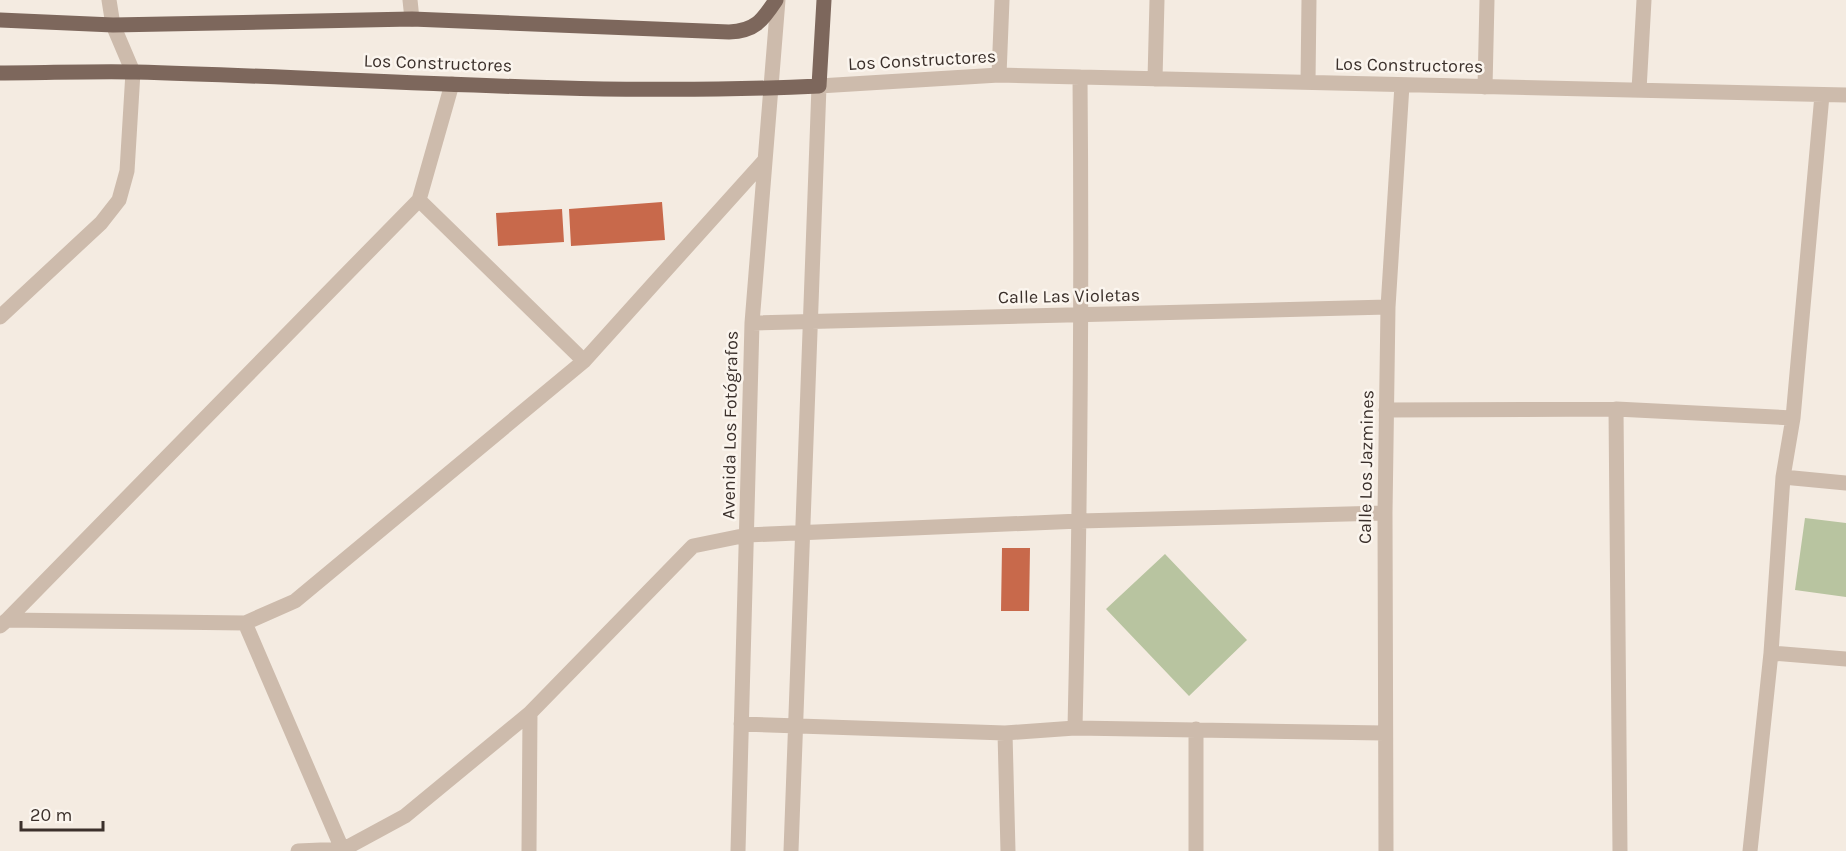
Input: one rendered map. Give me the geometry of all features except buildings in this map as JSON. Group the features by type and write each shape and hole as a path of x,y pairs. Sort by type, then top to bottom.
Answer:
{"main road":[{"path":"0,20 113,25 412,19 729,32 746,31 765,16 777,0"},
{"path":"819,86 824,0"},
{"name":"Los Constructores","path":"0,73 134,72 452,84 720,90 819,86"}],"street":[{"path":"0,317 101,223 119,200 127,171 134,72 113,25 109,0"},
{"path":"410,0 412,19"},
{"name":"Avenida Los Fotógrafos","path":"738,851 752,323 777,0"},
{"path":"999,75 1002,0"},
{"path":"1155,79 1157,0"},
{"path":"1308,82 1309,0"},
{"path":"1485,87 1487,0"},
{"path":"1639,90 1644,0"},
{"name":"Los Constructores","path":"819,86 999,75 1846,95"},
{"path":"1075,728 1082,316 1080,77"},
{"path":"4,623 419,200 452,84"},
{"name":"Calle Los Jazmines","path":"1386,851 1384,513 1388,307 1402,85"},
{"path":"791,851 819,86"},
{"path":"1750,851 1771,652 1783,477 1792,418 1822,95"},
{"path":"4,623 245,623 295,601 584,361 765,160"},
{"path":"419,200 584,361"},
{"name":"Calle Las Violetas","path":"752,323 1388,307"},
{"path":"1386,410 1616,409 1792,418"},
{"path":"1616,409 1620,851"},
{"path":"1783,477 1846,483"},
{"path":"298,851 344,850 405,816 530,712 693,546 747,535 1080,521 1384,513"},
{"path":"245,623 344,850"},
{"path":"1771,652 1846,659"},
{"path":"529,851 530,712"},
{"path":"741,724 1005,733 1075,728 1384,732"},
{"path":"1196,729 1196,851"},
{"path":"1005,733 1008,851"}],"green space":[{"path":"1805,518 1846,523 1846,597 1795,590"},
{"path":"1165,554 1247,640 1189,696 1106,609"}]}
